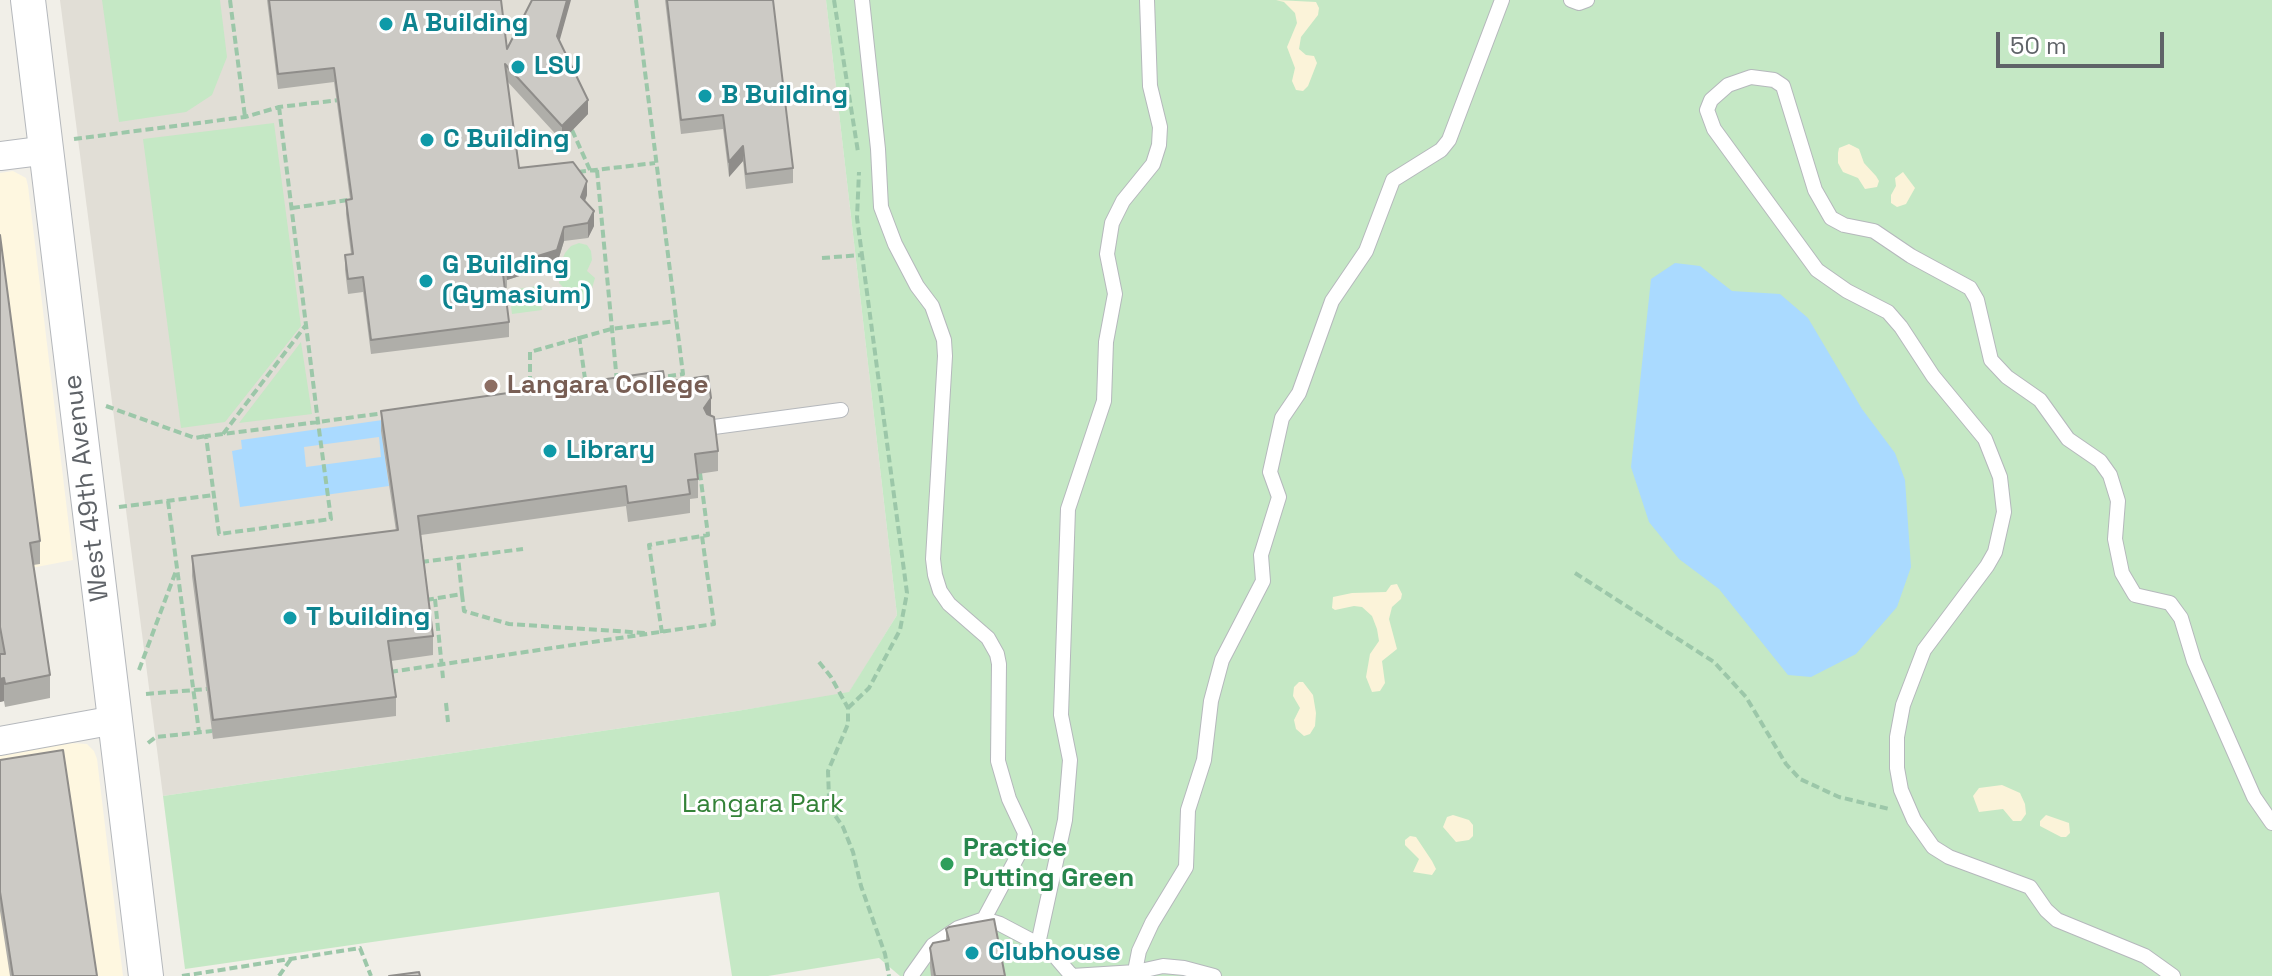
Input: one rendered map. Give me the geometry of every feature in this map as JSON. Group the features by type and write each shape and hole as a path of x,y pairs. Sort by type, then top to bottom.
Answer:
{"street":[{"name":"West 49th Avenue","path":"28,0 61,144 115,720 146,976"},
{"path":"0,156 61,144"},
{"path":"0,741 115,720"}],"lane":[{"path":"862,0 881,207 895,244 936,314 944,340 933,559 935,575 940,591 949,604 988,638 997,654 998,761 1004,786 1025,833 1022,848 984,919"},
{"path":"1038,944 1065,820 1070,760 1061,715 1068,509 1104,401 1106,342 1115,294 1107,254 1112,223 1123,201 1153,164 1159,145 1160,127 1150,86 1147,0"},
{"path":"1135,974 1139,951 1152,923 1186,867 1188,810 1204,760 1211,701 1222,660 1263,581 1261,555 1279,497 1270,472 1282,418 1299,393 1332,301 1366,251 1393,180 1441,150 1449,140 1502,0"},
{"path":"1571,0 1579,3 1587,0"},
{"path":"2173,976 2145,956 2057,920 2030,887 1949,857 1933,847 1914,820 1901,790 1897,768 1897,737 1903,705 1924,650 1995,552 2003,525 2002,485 1985,439 1942,390 1901,327 1888,312 1847,291 1817,270 1714,129 1707,110 1711,100 1728,85 1740,80 1765,78 1783,86 1815,190 1831,218 1844,225 1874,231 1911,256 1970,288 1977,300 1991,360 2007,377 2040,400 2068,439 2100,461 2110,475 2118,501 2115,539 2122,573 2135,595 2170,603 2181,618 2194,661 2254,797 2272,823"},
{"path":"714,427 841,410"},
{"path":"911,976 933,945 958,928 984,919 1038,944 1054,955 1072,976 1135,974 1163,966 1214,976"}],"path":[{"path":"230,0 245,117"},
{"path":"636,0 685,386"},
{"path":"834,0 859,162 857,218 907,593 900,630 869,688 848,708"},
{"path":"61,144 245,117 279,107 352,98"},
{"path":"206,436 219,534 331,519 279,107"},
{"path":"572,130 593,170 617,383 631,381"},
{"path":"575,172 655,163"},
{"path":"292,208 348,200"},
{"path":"822,258 862,255"},
{"path":"532,410 529,394 530,352 611,329 676,321"},
{"path":"223,434 306,325"},
{"path":"572,388 586,387 579,336"},
{"path":"657,378 683,374"},
{"path":"529,394 544,392"},
{"path":"106,406 195,438 394,412"},
{"path":"662,633 649,545 708,535 700,473"},
{"path":"119,507 214,495"},
{"path":"168,501 199,732"},
{"path":"386,682 387,672 714,624 702,536"},
{"path":"421,562 523,549"},
{"path":"458,557 464,611 509,624 654,634"},
{"path":"139,670 177,567"},
{"path":"1575,573 1714,662 1746,697 1786,764 1800,779 1839,797 1890,809 1914,820"},
{"path":"426,600 462,594"},
{"path":"435,599 443,678"},
{"path":"819,662 848,708 848,724 828,771 829,798 853,852 889,976"},
{"path":"146,694 207,689"},
{"path":"446,703 448,722"},
{"path":"148,743 156,737 212,731"},
{"path":"182,976 360,948 371,976"},
{"path":"279,976 291,959"},
{"path":"210,972 216,976"}],"shaded area":[{"name":"Langara College","path":"60,0 826,0 897,615 849,693 163,796"},
{"path":"13,171 26,178 28,186 73,560 0,574 0,173"},
{"path":"55,742 87,744 97,759 123,976 0,976 0,753"}],"green space":[{"path":"102,0 220,0 227,57 212,95 186,112 119,122"},
{"name":"Langara Park","path":"826,0 2272,0 2272,976 900,976 879,958 768,976 732,976 719,892 185,969 163,796 849,692 897,615"},
{"path":"274,123 301,326 225,422 181,428 143,139"},
{"path":"579,243 587,245 591,251 592,260 587,271 595,278 588,302 581,307 562,300 563,287 559,283 560,276 567,268 562,260 565,253"},
{"path":"538,286 542,310 512,314 509,290"},
{"path":"301,342 312,414 239,423"}],"sand":[{"path":"1276,0 1316,2 1319,8 1318,15 1301,37 1299,49 1306,55 1314,56 1317,63 1303,91 1296,90 1292,81 1295,68 1287,47 1297,23 1295,13 1284,2"},
{"path":"1849,144 1859,149 1864,163 1879,181 1877,187 1865,189 1858,178 1843,172 1838,163 1839,148"},
{"path":"1903,172 1915,188 1906,204 1897,207 1891,203 1891,195 1896,186 1895,178"},
{"path":"1397,584 1401,599 1392,607 1389,619 1397,649 1382,661 1385,683 1380,691 1372,692 1366,677 1370,654 1379,641 1372,616 1362,607 1335,610 1332,608 1333,597 1386,592 1391,585"},
{"path":"1303,682 1313,695 1316,713 1315,726 1310,734 1304,736 1296,729 1294,720 1300,708 1293,696 1294,687"},
{"path":"2002,785 2020,793 2026,814 2021,821 2013,821 2003,809 1979,812 1973,796 1979,788"},
{"path":"1453,815 1469,820 1473,825 1473,836 1469,840 1456,842 1443,827 1447,817"},
{"path":"2046,815 2069,823 2070,833 2061,837 2040,826"},
{"path":"1410,836 1416,837 1432,861 1436,869 1432,875 1413,872 1419,859 1405,845 1405,840"}],"water":[{"path":"1675,263 1700,266 1732,291 1780,294 1808,318 1862,409 1895,453 1905,480 1911,567 1897,607 1856,654 1811,677 1788,675 1719,589 1679,559 1649,522 1631,467 1651,279"},
{"path":"517,401 381,431 389,486 240,507 232,451 242,449 241,440","holes":["379,437 381,457 306,467 304,447"]}],"building":[{"path":"269,0 501,0 507,49 532,0 567,0 557,36 588,100 562,126 505,64 519,168 573,162 587,181 581,197 594,211 588,223 564,227 557,250 506,266 507,273 503,274 509,322 371,340 363,277 348,279 345,255 353,254 346,200 352,199 334,68 278,74"},
{"name":"B Building","path":"667,0 773,0 793,168 746,174 743,146 729,162 723,115 681,120"},
{"path":"0,235 40,541 30,543 50,675 5,684 4,678 0,679 0,654 5,654 0,627"},
{"path":"663,371 665,382 708,376 711,398 704,408 707,414 714,417 718,451 695,454 698,479 688,480 690,494 628,503 626,486 418,516 433,636 388,641 396,697 213,720 192,556 398,530 381,411"},
{"path":"63,750 97,976 13,976 0,892 0,760"},
{"path":"994,919 1005,976 935,976 930,948 933,943 949,940 946,929"},
{"path":"419,972 420,976 389,976"}],"place":[{"name":"A Building","path":"386,24"},
{"name":"LSU","path":"518,67"},
{"name":"B Building","path":"705,96"},
{"name":"C Building","path":"427,140"},
{"name":"G Building (Gymasium)","path":"426,281"},
{"name":"Langara College","path":"491,386"},
{"name":"Library","path":"550,451"},
{"name":"T building","path":"290,618"},
{"name":"Practice Putting Green","path":"947,864"},
{"name":"Clubhouse","path":"972,953"}]}
